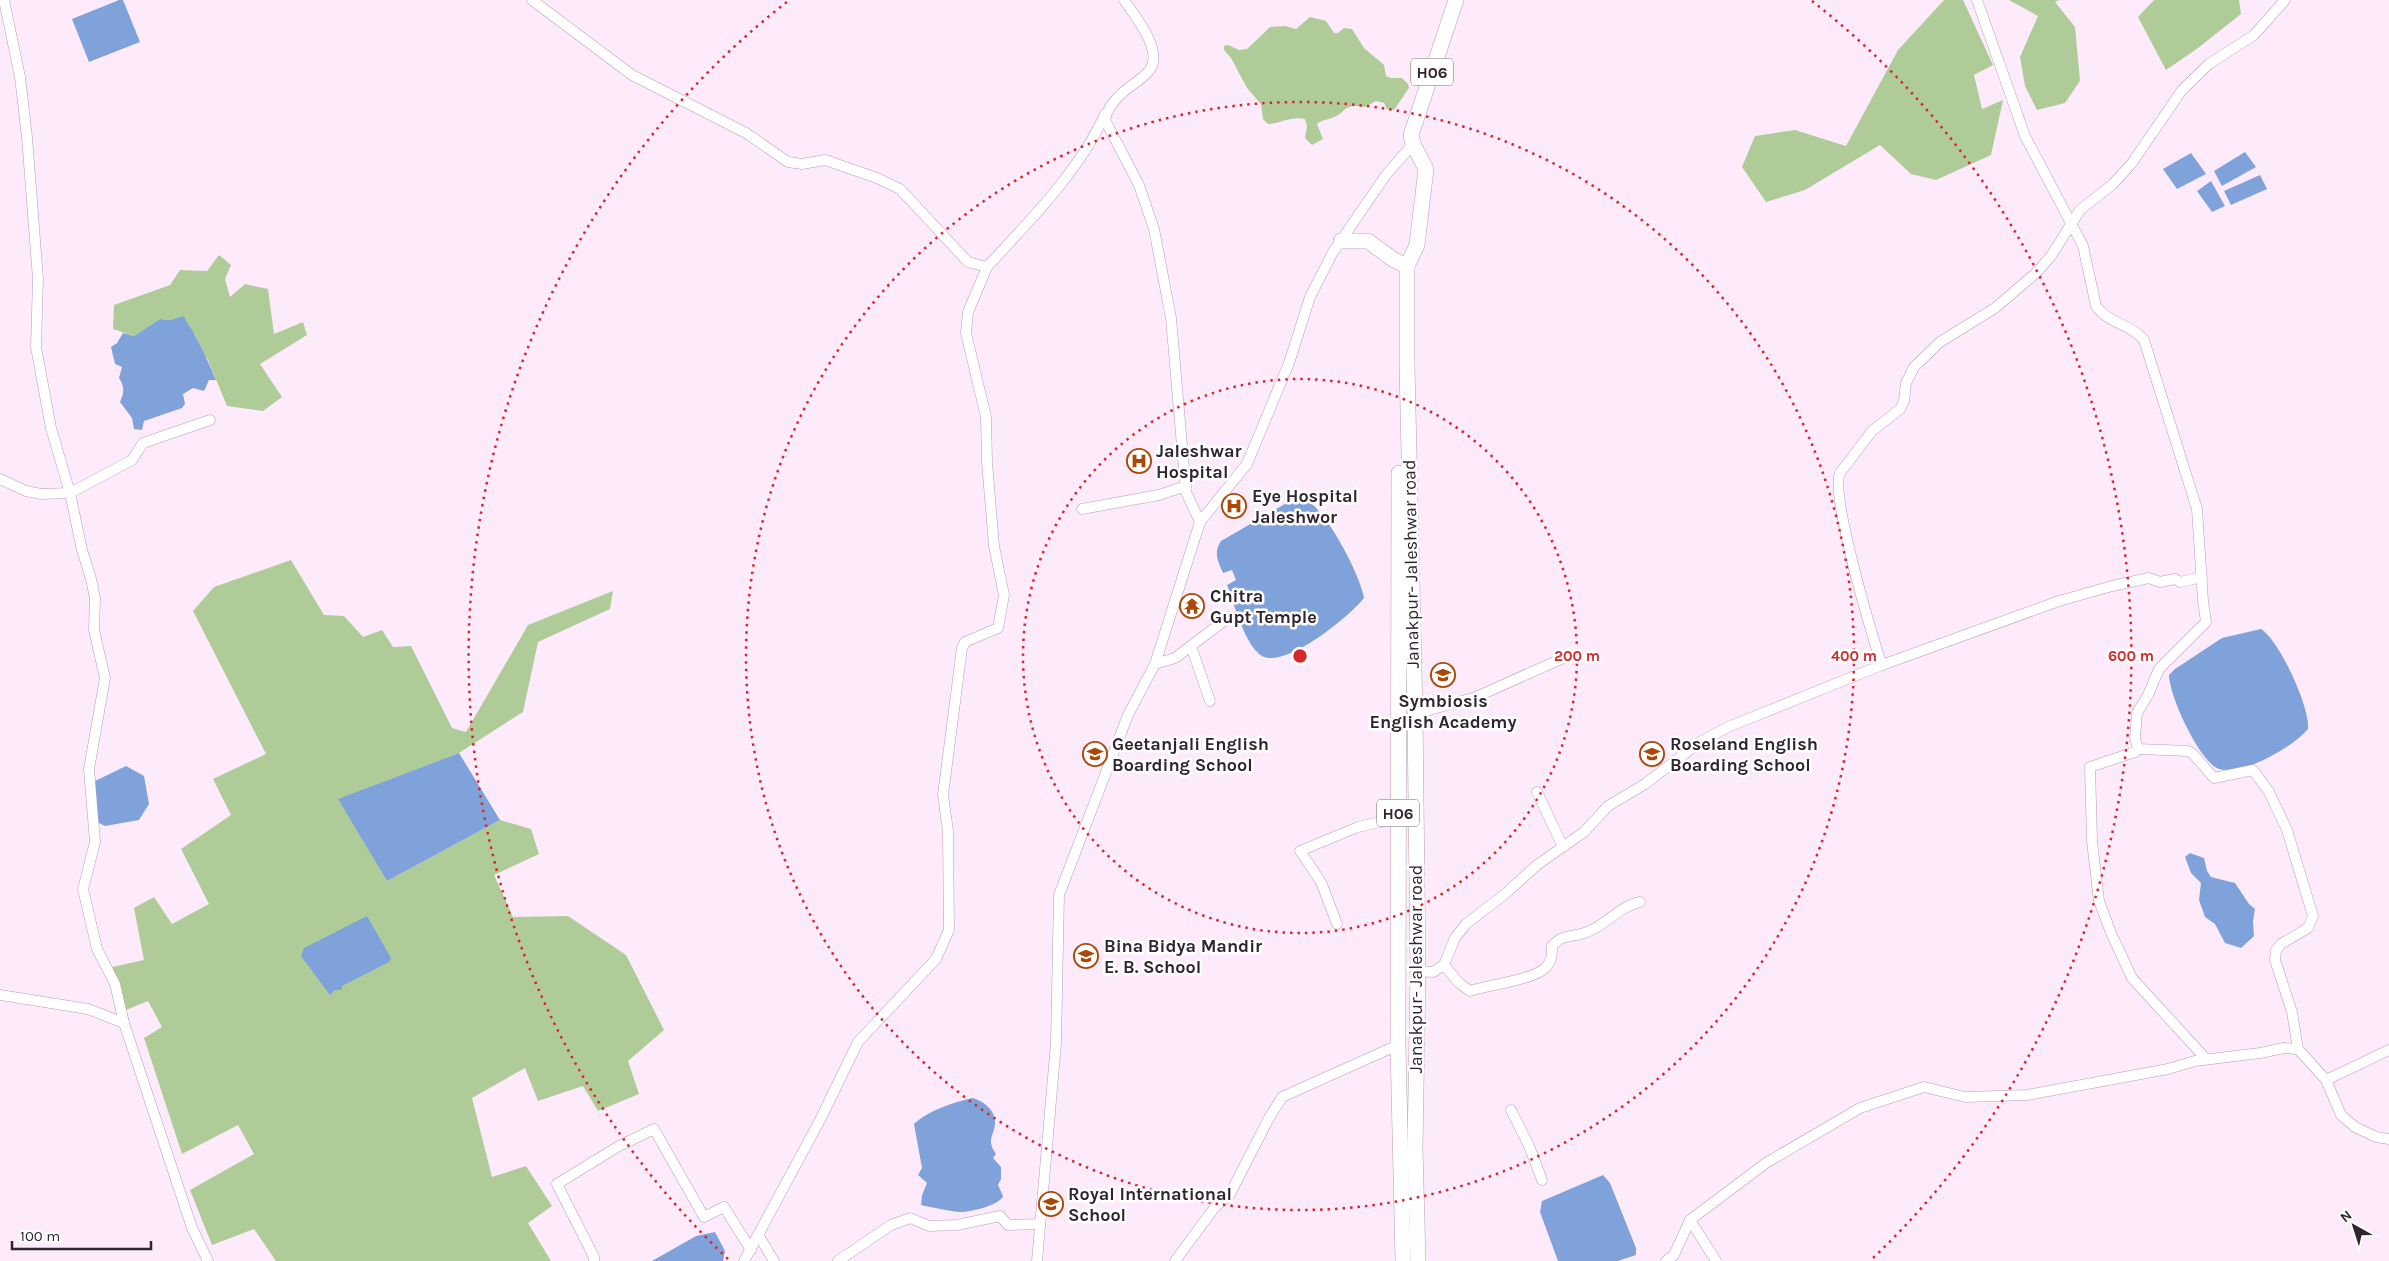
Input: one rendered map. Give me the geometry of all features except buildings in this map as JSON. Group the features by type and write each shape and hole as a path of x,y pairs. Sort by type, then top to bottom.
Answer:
{"highway":[{"name":"H06","path":"1413,144 1411,135 1456,0"},
{"name":"Janakpur- Jaleshwar road","path":"1413,144 1426,169 1417,245 1407,266 1407,366 1415,714 1418,971 1415,1148 1418,1261"},
{"path":"1341,241 1368,241 1394,260 1407,266"},
{"name":"H06","path":"1403,1261 1398,1044 1398,387 1407,366"}],"street":[{"path":"4,0 20,77 27,138 38,279 36,347 51,428 70,493 76,525 95,598 94,630 105,678 89,769 95,842 83,889 97,949 115,984 124,1023 192,1228 208,1261"},
{"path":"532,0 632,75 746,133 788,162 802,164 825,160 877,178 900,189 968,262 987,267"},
{"path":"744,1261 820,1120 858,1042 936,959 949,930 948,831 944,795 962,648 965,642 998,628 1004,595 994,546 987,462 986,417 966,333 968,312 987,267 1054,192 1097,132 1106,112 1122,93 1150,71 1153,64 1152,48 1145,30 1124,0"},
{"path":"1977,0 2025,136 2071,222 2087,260 2096,306 2113,322 2140,334 2148,348 2197,509 2206,622 2159,669 2148,695 2137,713 2135,738 2138,749"},
{"path":"1882,665 1873,641 1839,508 1837,480 1872,431 1895,415 1900,409 1904,401 1906,383 1914,367 1940,342 1995,308 2036,273 2051,256 2080,210 2113,184 2132,163 2182,90 2209,64 2254,35 2285,0"},
{"path":"1106,112 1105,120 1139,185 1154,229 1171,318 1186,492 1200,522"},
{"path":"1037,1261 1056,1043 1060,895 1128,716 1155,664 1200,522 1247,464 1288,363 1310,297 1333,252 1386,175 1413,144"},
{"path":"0,479 26,491 41,494 70,493 132,460 143,443 210,420"},
{"path":"1082,509 1159,495 1186,486"},
{"path":"1418,971 1433,972 1444,965 1455,938 1466,924 1505,894 1537,865 1584,832 1615,801 1645,784 1700,742 1770,709 1882,665 2050,604 2112,586 2149,578 2160,582 2175,579 2180,582 2202,577"},
{"path":"1155,664 1175,658 1229,617"},
{"path":"1191,646 1210,701"},
{"path":"1415,714 1476,697 1562,659"},
{"path":"2206,1059 2132,978 2098,901 2092,841 2090,767 2135,752 2138,749 2188,751 2193,754 2214,778 2253,770 2269,792 2287,830 2314,916 2308,928 2281,944 2276,950 2275,960 2292,1012 2298,1049 2326,1080 2342,1115 2355,1127 2376,1137 2389,1139"},
{"path":"1537,792 1563,847"},
{"path":"1337,924 1321,882 1300,851 1358,827 1398,818"},
{"path":"1444,965 1459,983 1470,991 1535,974 1545,968 1552,958 1552,946 1562,936 1585,933 1631,904 1640,902"},
{"path":"0,995 88,1010 124,1023"},
{"path":"1176,1261 1215,1207 1230,1194 1268,1118 1282,1097 1398,1044"},
{"path":"1666,1261 1674,1255 1690,1220 1766,1162 1860,1108 1924,1087 1965,1097 2027,1096 2168,1069 2206,1059 2260,1053 2284,1048 2298,1049"},
{"path":"2326,1080 2389,1050"},
{"path":"1511,1110 1529,1146 1542,1180"},
{"path":"594,1261 594,1257 557,1184 619,1146 654,1130 704,1217 724,1207 751,1250"},
{"path":"838,1261 891,1225 910,1218 929,1226 958,1225 1000,1216 1008,1225 1040,1224"},
{"path":"1690,1220 1716,1261"},
{"path":"759,1236 774,1261"}],"green space":[{"path":"1944,0 1963,0 1993,65 1974,75 1982,109 2003,100 1991,155 1936,180 1911,174 1880,145 1805,190 1766,202 1742,167 1755,136 1795,130 1846,146 1898,50"},
{"path":"2009,0 2059,0 2055,2 2075,27 2080,81 2065,103 2037,110 2025,86 2020,57 2038,16"},
{"path":"2154,0 2239,0 2241,14 2198,48 2166,70 2138,17"},
{"path":"1310,17 1326,21 1334,33 1338,33 1344,28 1352,29 1364,48 1384,65 1386,76 1402,78 1409,88 1394,110 1387,109 1384,103 1376,101 1365,107 1349,107 1337,116 1322,121 1317,124 1323,139 1312,145 1305,138 1307,126 1305,119 1295,118 1268,124 1263,119 1261,104 1247,88 1231,58 1224,50 1224,46 1228,45 1239,50 1247,49 1270,27 1285,26 1296,29"},
{"path":"219,255 231,265 225,279 230,297 245,284 268,289 274,334 303,322 307,335 260,364 282,397 263,411 227,406 195,334 171,320 160,319 134,336 113,329 114,305 170,285 180,270 207,271"},
{"path":"291,560 324,615 344,616 363,637 382,630 393,647 411,646 452,728 466,732 528,625 613,591 610,609 538,642 523,712 459,753 339,799 387,881 500,820 531,829 539,854 494,875 513,917 568,916 626,955 664,1030 628,1061 639,1094 598,1111 583,1086 538,1101 525,1068 472,1098 492,1177 526,1166 552,1206 528,1223 551,1261 276,1261 254,1229 212,1245 190,1190 254,1154 238,1125 182,1154 144,1038 162,1027 148,1001 126,1010 112,967 144,960 134,908 154,897 172,924 209,904 181,849 231,815 213,779 266,754 193,611 214,587"}],"water":[{"path":"123,0 140,42 89,62 72,19"},
{"path":"2245,152 2256,167 2222,186 2214,171"},
{"path":"2191,153 2206,174 2177,189 2163,169"},
{"path":"2260,175 2267,189 2231,205 2224,191"},
{"path":"2211,181 2225,206 2212,212 2197,191"},
{"path":"184,316 195,334 216,380 209,380 204,391 193,388 183,394 185,404 182,408 144,421 142,430 134,429 132,418 120,402 123,390 119,378 122,367 115,364 111,347 117,343 123,333 134,336 160,319 171,320"},
{"path":"1303,498 1312,503 1331,527 1356,574 1364,598 1346,616 1317,639 1286,655 1273,658 1262,656 1256,651 1245,634 1227,585 1236,580 1232,570 1223,573 1217,557 1217,549 1221,541 1290,501"},
{"path":"2261,629 2276,646 2292,675 2304,706 2308,729 2291,744 2254,764 2229,770 2219,769 2211,764 2203,755 2187,728 2174,698 2169,675 2222,638"},
{"path":"459,753 500,820 387,881 338,799"},
{"path":"126,766 144,776 149,804 139,820 105,826 95,821 93,782"},
{"path":"2190,853 2204,858 2207,871 2211,877 2235,883 2249,904 2255,909 2253,921 2254,936 2241,948 2225,943 2215,924 2205,917 2199,900 2201,883 2191,873 2185,857"},
{"path":"367,916 391,958 389,962 342,986 342,990 335,990 330,995 301,956 304,948"},
{"path":"972,1098 988,1106 995,1118 991,1145 996,1154 993,1158 1001,1167 1001,1179 998,1185 1003,1196 991,1205 966,1212 921,1205 922,1195 927,1183 918,1175 922,1168 914,1124 934,1111"},
{"path":"1603,1175 1610,1183 1636,1248 1636,1255 1618,1261 1558,1261 1540,1212 1542,1201"},
{"path":"715,1232 725,1251 723,1261 652,1261 696,1236"}],"place":[{"name":"Jaleshwar Hospital","path":"1139,461"},
{"name":"Eye Hospital Jaleshwor","path":"1234,506"},
{"name":"Chitra Gupt Temple","path":"1192,606"},
{"name":"Symbiosis English Academy","path":"1443,675"},
{"name":"Geetanjali English Boarding School","path":"1095,754"},
{"name":"Roseland English Boarding School","path":"1652,754"},
{"name":"Bina Bidya Mandir E. B. School","path":"1086,956"},
{"name":"Royal International School","path":"1051,1204"}]}
